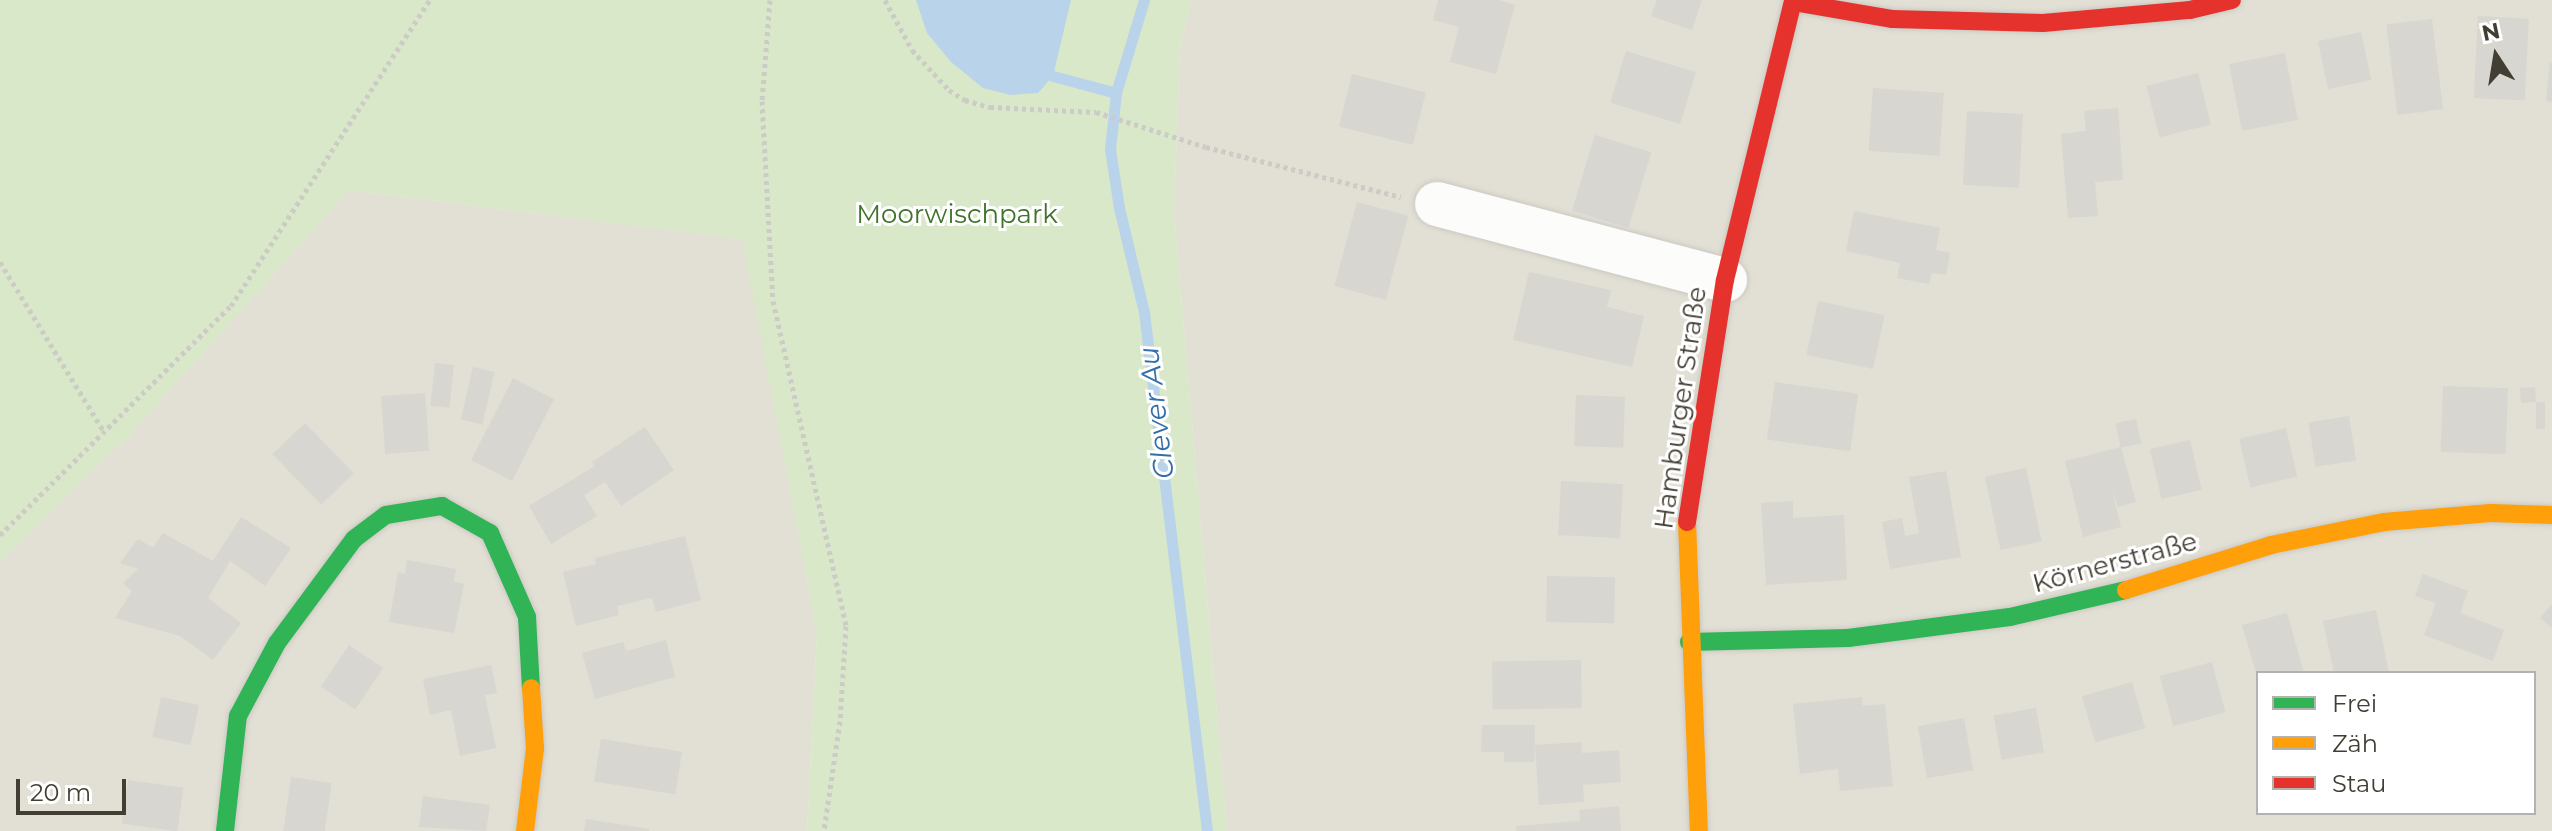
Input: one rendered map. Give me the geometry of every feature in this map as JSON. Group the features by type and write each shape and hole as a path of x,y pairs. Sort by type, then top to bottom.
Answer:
{"street":[{"path":"1793,1 1892,19 2043,23 2190,10 2232,0"},
{"name":"Hamburger Straße","path":"1699,831 1689,642 1687,516 1725,280 1793,1"},
{"path":"1423,202 1725,280"},
{"path":"225,831 238,716 277,643 354,539 386,515 442,506 490,533 527,617 535,748 525,831"},
{"name":"Körnerstraße","path":"1689,642 1848,638 2010,617 2152,584 2271,545 2384,522 2491,513 2552,515"}],"path":[{"path":"770,0 762,101 773,301 846,626 840,721 824,831"},
{"path":"885,0 912,50 949,90 965,100 990,107 1096,112 1206,147 1423,202"},
{"path":"0,535 231,306 428,1"},
{"path":"0,262 104,432"}],"shaded area":[{"path":"1191,0 2552,0 2552,831 1227,831 1174,212 1180,49"},
{"path":"349,190 743,239 817,633 807,831 0,831 0,561 128,437"}],"green space":[{"name":"Moorwischpark","path":"0,0 1191,0 1180,49 1174,212 1227,831 807,831 817,633 742,239 349,190 128,437 0,561"}],"water":[{"path":"916,0 1071,0 1053,76 1038,93 1010,95 983,88 951,62 927,33"}],"building":[{"path":"1438,0 1498,0 1515,5 1496,74 1450,62 1459,27 1433,20"},
{"path":"1657,0 1702,0 1692,30 1651,16"},
{"path":"2478,16 2529,19 2525,101 2474,98"},
{"path":"2432,19 2443,109 2397,115 2386,25"},
{"path":"2361,32 2371,80 2328,89 2318,41"},
{"path":"1626,51 1696,72 1680,124 1610,103"},
{"path":"2285,53 2298,120 2242,131 2229,64"},
{"path":"2552,63 2552,102 2546,101"},
{"path":"2198,73 2211,124 2159,137 2147,86"},
{"path":"1352,74 1426,92 1413,145 1339,126"},
{"path":"1873,88 1944,93 1939,156 1869,151"},
{"path":"2118,108 2123,180 2095,182 2098,216 2068,218 2061,134 2086,131 2084,111"},
{"path":"1967,111 2023,114 2019,188 1963,185"},
{"path":"1595,135 1651,152 1628,228 1572,211"},
{"path":"1357,202 1408,216 1386,300 1334,286"},
{"path":"1854,211 1940,228 1936,250 1950,253 1946,275 1932,273 1929,284 1897,278 1900,263 1846,251"},
{"path":"1529,272 1611,290 1607,307 1644,316 1632,367 1513,340"},
{"path":"1818,301 1885,315 1873,369 1807,355"},
{"path":"435,363 454,365 449,408 431,406"},
{"path":"473,367 494,372 482,425 461,420"},
{"path":"513,378 554,399 512,481 471,460"},
{"path":"1775,382 1858,394 1850,451 1767,439"},
{"path":"2443,386 2508,388 2506,454 2441,452"},
{"path":"2535,387 2536,402 2521,403 2520,388"},
{"path":"425,393 429,451 385,454 381,396"},
{"path":"1576,395 1625,397 1623,448 1574,446"},
{"path":"2536,402 2545,402 2545,429 2536,429"},
{"path":"2349,416 2356,460 2316,467 2309,422"},
{"path":"2136,419 2141,443 2121,448 2115,423"},
{"path":"305,423 354,473 321,505 273,454"},
{"path":"645,427 674,470 621,506 605,482 584,495 597,516 551,544 529,506 595,466 592,462"},
{"path":"2286,428 2297,477 2250,488 2239,439"},
{"path":"2190,440 2201,490 2162,499 2150,449"},
{"path":"2121,447 2136,502 2118,507 2112,489 2121,527 2083,537 2065,461"},
{"path":"2026,468 2042,541 2001,550 1985,477"},
{"path":"1946,471 1961,557 1890,569 1882,522 1902,518 1905,536 1919,533 1909,477"},
{"path":"1561,481 1623,484 1620,538 1558,535"},
{"path":"1793,501 1793,518 1844,515 1847,580 1766,585 1761,503"},
{"path":"241,517 291,548 265,586 230,561 208,598 241,623 213,660 180,636 115,618 132,591 123,583 138,569 120,563 138,539 153,548 163,533 213,561"},
{"path":"685,536 701,600 656,612 652,598 617,606 619,615 576,626 563,572 596,564 595,558"},
{"path":"407,560 456,569 454,582 464,584 454,633 389,622 398,572 405,574"},
{"path":"2423,574 2468,591 2460,613 2504,630 2493,661 2424,635 2436,603 2415,596"},
{"path":"1547,576 1615,577 1614,623 1546,622"},
{"path":"2552,604 2552,628 2540,618"},
{"path":"2376,610 2389,671 2334,671 2323,621"},
{"path":"2287,613 2303,671 2256,673 2242,625"},
{"path":"666,640 675,677 595,699 582,653 623,642 626,651"},
{"path":"349,645 383,668 355,709 321,686"},
{"path":"1581,660 1582,708 1493,710 1492,662"},
{"path":"2212,662 2225,712 2173,726 2160,676"},
{"path":"491,665 497,693 485,695 496,748 460,756 451,710 430,715 423,679"},
{"path":"2132,682 2145,728 2095,742 2082,696"},
{"path":"161,697 199,705 191,745 152,737"},
{"path":"1862,697 1863,706 1885,704 1893,786 1840,791 1838,769 1800,774 1793,704"},
{"path":"2036,708 2044,752 2001,760 1994,715"},
{"path":"1964,718 1973,770 1927,778 1918,726"},
{"path":"1482,725 1535,725 1534,762 1504,762 1504,752 1481,752"},
{"path":"601,739 682,752 675,794 594,781"},
{"path":"1581,742 1582,753 1619,750 1621,782 1583,785 1584,802 1539,805 1535,745"},
{"path":"291,777 332,783 325,831 283,831"},
{"path":"128,780 183,788 177,831 122,824"},
{"path":"423,796 490,805 486,831 419,827"},
{"path":"1619,806 1621,831 1516,831 1516,826 1580,821 1579,810"},
{"path":"586,819 649,829 649,831 584,831"}],"waterway":[{"name":"Clever Au","path":"1144,0 1116,93 1110,149 1119,208 1144,312 1207,831"},
{"path":"1053,76 1116,93"}],"traffic: fast":[{"path":"225,831 238,716 277,643 354,539 386,515 442,506 490,533 527,617 531,688"},
{"path":"1689,642 1848,638 2010,617 2126,590"}],"traffic: slow":[{"path":"2126,590 2271,545 2384,522 2491,513 2552,515"},
{"path":"1687,522 1699,831"},
{"path":"525,831 535,748 531,688"}],"traffic: jam":[{"path":"1687,522 1725,280 1793,0"},
{"path":"1793,2 1892,19 2043,23 2190,10 2232,0"}]}
